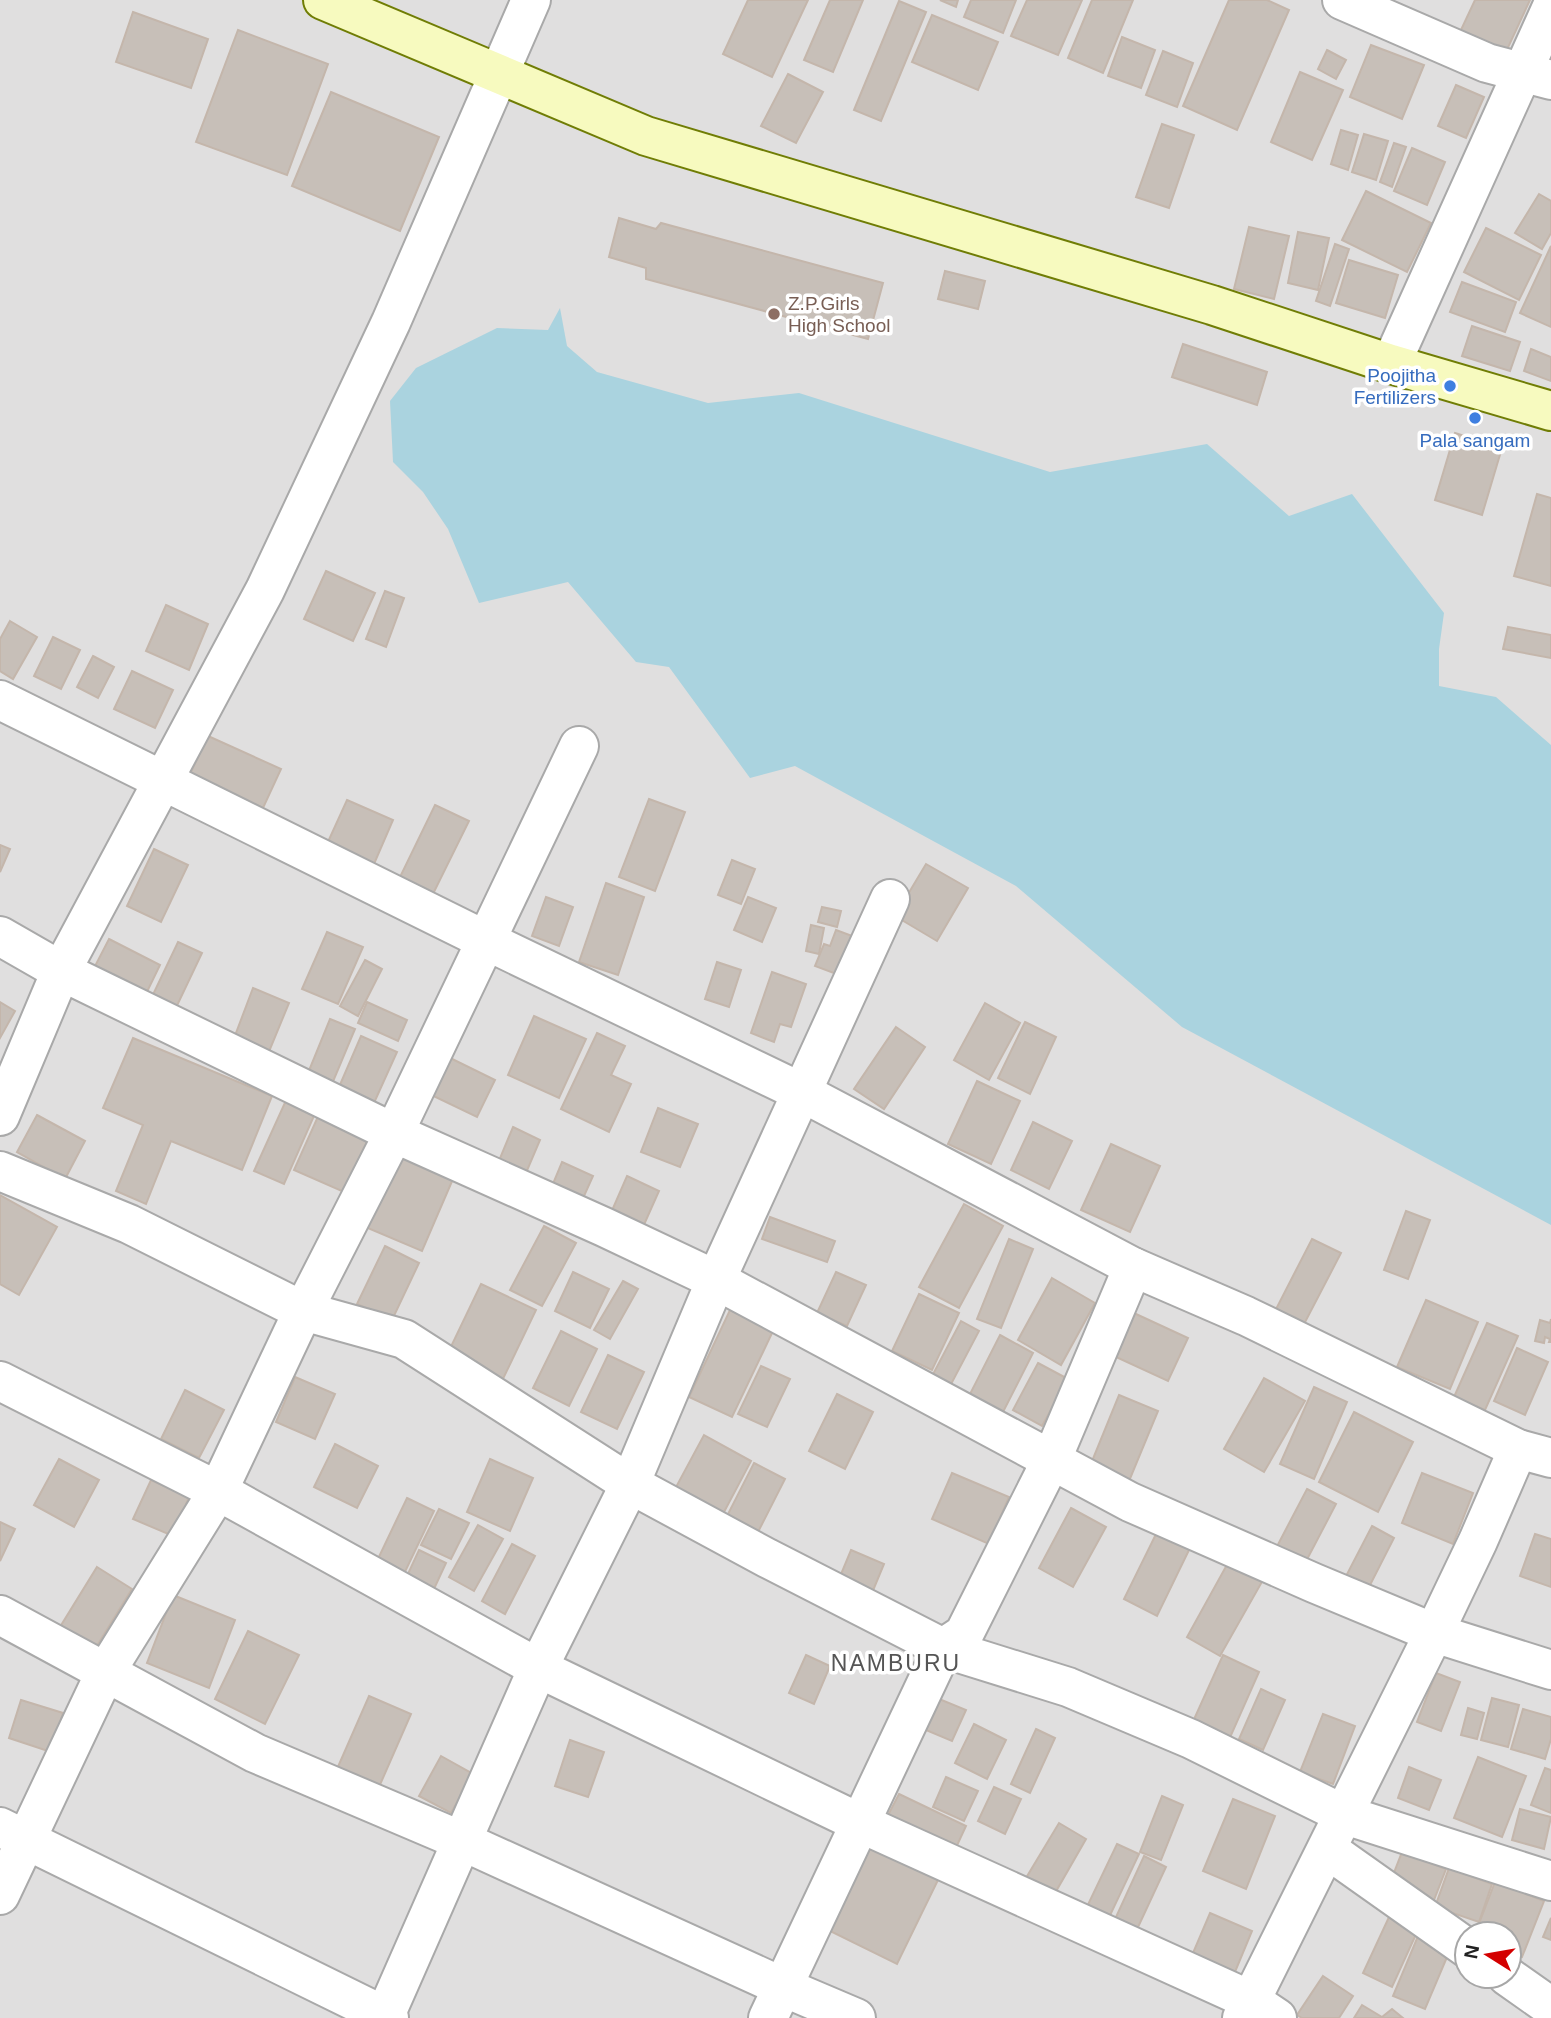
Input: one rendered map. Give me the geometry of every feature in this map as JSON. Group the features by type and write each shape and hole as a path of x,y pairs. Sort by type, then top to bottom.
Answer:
{"main road":[{"path":"323,0 646,136 1212,305 1391,365 1551,411"}],"street":[{"path":"0,1116 61,971 265,590 391,322 531,0"},
{"path":"1342,0 1487,63 1536,75"},
{"path":"1391,365 1536,75 1551,9"},
{"path":"0,700 163,783 803,1093 1133,1267 1246,1316 1534,1454 1478,1541 1327,1849 1256,2012 538,1668 218,1491 0,1381"},
{"path":"0,1895 14,1833 105,1674 218,1491 303,1311 394,1133 579,746"},
{"path":"14,1833 386,2017 538,1668 630,1485 716,1280 890,899"},
{"path":"0,936 61,971 394,1133 716,1280 1130,1502 1434,1633 1551,1670"},
{"path":"0,1171 129,1224 303,1311 404,1339 630,1485 943,1648 1068,1687 1191,1739 1345,1815 1551,1881"},
{"path":"776,2003 943,1648 964,1634 1051,1461 1133,1267"},
{"path":"0,1615 255,1753 462,1841 776,2003 856,2018"},
{"path":"1327,1849 1453,1938"},
{"path":"1523,1987 1551,2007"}],"shaded area":[{"path":"0,0 1551,0 1551,2018 0,2018"}],"water":[{"path":"560,308 567,346 597,372 708,403 799,393 1050,472 1207,444 1289,516 1352,494 1444,613 1439,649 1439,686 1496,697 1551,745 1551,1225 1182,1027 1016,886 795,766 750,778 669,667 636,662 568,582 479,603 448,529 423,492 393,462 390,401 416,368 497,328 548,330"}],"building":[{"path":"748,0 808,0 772,77 723,54"},
{"path":"830,0 863,0 833,72 804,60"},
{"path":"940,0 958,0 956,7"},
{"path":"971,0 1016,0 1003,33 964,17"},
{"path":"1027,0 1082,0 1058,55 1011,36"},
{"path":"1092,0 1133,0 1103,73 1068,58"},
{"path":"1229,0 1267,0 1289,10 1237,130 1183,106"},
{"path":"1475,0 1530,0 1505,54 1460,32"},
{"path":"899,1 926,12 881,121 854,110"},
{"path":"133,12 208,39 191,88 116,62"},
{"path":"932,15 998,42 978,90 912,62"},
{"path":"238,30 328,64 287,175 196,142"},
{"path":"1122,37 1155,50 1141,88 1108,76"},
{"path":"1371,45 1424,65 1402,119 1350,97"},
{"path":"1327,50 1346,60 1336,79 1318,69"},
{"path":"1163,51 1193,63 1177,107 1146,95"},
{"path":"1300,72 1343,90 1312,160 1271,142"},
{"path":"788,74 823,92 796,143 761,126"},
{"path":"1456,85 1484,97 1466,138 1438,126"},
{"path":"331,92 439,137 400,231 292,186"},
{"path":"1162,124 1194,135 1169,208 1136,197"},
{"path":"1341,130 1358,135 1348,170 1331,164"},
{"path":"1364,134 1388,141 1376,180 1352,172"},
{"path":"1394,143 1406,147 1392,187 1380,182"},
{"path":"1412,148 1445,162 1427,205 1394,191"},
{"path":"1366,191 1431,223 1407,272 1342,240"},
{"path":"1539,194 1551,201 1551,233 1542,249 1515,233"},
{"path":"619,218 656,229 661,223 883,283 868,339 646,279 646,268 609,257"},
{"path":"1249,227 1289,236 1274,299 1234,289"},
{"path":"1486,228 1541,255 1519,300 1464,272"},
{"path":"1298,232 1329,238 1318,290 1288,283"},
{"path":"1335,244 1349,249 1330,306 1316,301"},
{"path":"1551,246 1551,327 1520,313"},
{"path":"1349,260 1398,275 1385,318 1336,303"},
{"path":"945,271 985,281 978,309 938,299"},
{"path":"1462,282 1516,302 1505,332 1450,312"},
{"path":"1472,326 1520,342 1510,371 1462,356"},
{"path":"1183,344 1267,372 1257,405 1172,377"},
{"path":"1531,349 1551,357 1551,381 1524,371"},
{"path":"1455,433 1502,448 1482,515 1435,500"},
{"path":"1537,494 1551,498 1551,586 1514,576"},
{"path":"326,571 375,593 353,641 304,619"},
{"path":"385,591 404,598 386,647 366,639"},
{"path":"166,605 208,624 189,670 146,651"},
{"path":"10,621 37,637 13,679 0,671 0,639"},
{"path":"1508,627 1551,635 1551,658 1503,649"},
{"path":"53,637 80,650 61,689 34,676"},
{"path":"93,656 114,667 98,698 77,687"},
{"path":"132,671 173,690 155,728 114,709"},
{"path":"208,736 281,769 263,808 190,774"},
{"path":"649,799 685,812 655,891 619,877"},
{"path":"347,800 393,820 374,864 327,844"},
{"path":"435,805 469,821 433,894 400,877"},
{"path":"0,845 10,849 0,872"},
{"path":"154,849 188,865 161,922 127,906"},
{"path":"732,860 755,869 741,904 718,895"},
{"path":"926,864 968,888 937,941 895,916"},
{"path":"606,883 644,897 618,975 579,962"},
{"path":"546,897 573,907 559,946 532,936"},
{"path":"748,897 776,908 762,942 734,930"},
{"path":"822,907 841,911 837,927 818,922"},
{"path":"811,925 824,928 819,954 806,951"},
{"path":"836,930 863,940 847,978 815,966 824,944 830,946"},
{"path":"327,932 363,947 338,1004 302,989"},
{"path":"109,939 160,965 145,996 93,970"},
{"path":"178,942 202,953 173,1014 149,1003"},
{"path":"365,960 382,969 358,1016 340,1006"},
{"path":"717,962 741,970 729,1007 705,999"},
{"path":"772,972 806,984 791,1027 780,1024 774,1042 751,1033"},
{"path":"253,988 289,1003 268,1054 233,1041"},
{"path":"0,1002 15,1011 0,1038"},
{"path":"367,1002 407,1020 398,1041 358,1023"},
{"path":"985,1003 1020,1023 989,1080 954,1060"},
{"path":"534,1016 586,1039 559,1098 508,1075"},
{"path":"330,1019 355,1029 332,1084 308,1073"},
{"path":"1025,1022 1056,1037 1030,1094 998,1078"},
{"path":"896,1027 925,1047 884,1109 854,1089"},
{"path":"597,1033 625,1046 611,1075 631,1084 609,1132 561,1109"},
{"path":"361,1036 397,1052 374,1103 339,1087"},
{"path":"133,1038 272,1096 242,1170 171,1141 146,1204 116,1191 143,1125 103,1108"},
{"path":"440,1053 495,1080 477,1117 421,1090"},
{"path":"977,1081 1020,1101 991,1164 948,1144"},
{"path":"288,1096 317,1109 284,1184 254,1171"},
{"path":"658,1108 698,1124 680,1167 641,1152"},
{"path":"320,1112 370,1135 344,1192 294,1170"},
{"path":"37,1115 85,1141 65,1179 17,1152"},
{"path":"1033,1122 1072,1141 1049,1189 1011,1170"},
{"path":"513,1127 540,1140 523,1180 496,1168"},
{"path":"1111,1144 1160,1166 1130,1232 1081,1210"},
{"path":"397,1147 456,1172 422,1251 363,1226"},
{"path":"562,1162 593,1176 580,1205 550,1191"},
{"path":"627,1176 659,1191 639,1236 607,1222"},
{"path":"0,1195 57,1227 19,1295 0,1284"},
{"path":"964,1204 1003,1226 959,1308 919,1287"},
{"path":"1406,1211 1430,1220 1408,1279 1384,1270"},
{"path":"770,1217 835,1241 827,1262 762,1239"},
{"path":"544,1226 576,1243 542,1306 510,1290"},
{"path":"1009,1239 1033,1249 1001,1328 977,1319"},
{"path":"1312,1239 1341,1253 1302,1328 1274,1313"},
{"path":"385,1246 419,1263 392,1320 357,1304"},
{"path":"573,1272 609,1289 590,1328 555,1311"},
{"path":"836,1272 866,1285 847,1326 817,1313"},
{"path":"1052,1278 1095,1303 1061,1365 1018,1340"},
{"path":"623,1281 638,1289 610,1339 594,1330"},
{"path":"481,1284 536,1310 501,1383 446,1357"},
{"path":"919,1294 959,1313 932,1370 892,1351"},
{"path":"1426,1300 1478,1322 1450,1389 1397,1367"},
{"path":"1123,1308 1188,1338 1168,1381 1103,1351"},
{"path":"730,1310 773,1331 732,1417 689,1397"},
{"path":"1551,1319 1551,1342 1545,1337 1544,1343 1535,1341 1540,1320 1550,1323"},
{"path":"961,1321 979,1331 949,1388 931,1378"},
{"path":"1487,1323 1518,1336 1485,1410 1454,1397"},
{"path":"561,1331 597,1349 569,1406 533,1388"},
{"path":"1000,1335 1033,1353 1002,1414 969,1396"},
{"path":"1517,1348 1548,1362 1525,1415 1494,1401"},
{"path":"608,1355 644,1372 617,1429 581,1412"},
{"path":"1038,1363 1068,1379 1042,1426 1013,1410"},
{"path":"761,1366 790,1379 767,1427 738,1414"},
{"path":"295,1377 335,1394 315,1439 276,1422"},
{"path":"1264,1378 1305,1401 1264,1472 1224,1449"},
{"path":"1314,1387 1347,1402 1314,1479 1280,1464"},
{"path":"185,1390 224,1410 199,1458 161,1439"},
{"path":"837,1394 873,1412 845,1469 809,1451"},
{"path":"1119,1395 1158,1411 1127,1486 1088,1471"},
{"path":"1354,1412 1413,1442 1378,1512 1319,1482"},
{"path":"704,1435 751,1461 723,1514 675,1489"},
{"path":"335,1444 378,1466 357,1508 314,1487"},
{"path":"59,1459 99,1480 74,1527 34,1505"},
{"path":"490,1459 533,1478 510,1531 467,1512"},
{"path":"754,1463 785,1479 758,1532 727,1516"},
{"path":"952,1473 1009,1497 989,1544 932,1519"},
{"path":"1422,1473 1473,1493 1453,1544 1402,1523"},
{"path":"151,1480 189,1497 173,1536 133,1519"},
{"path":"1307,1489 1336,1504 1302,1569 1273,1554"},
{"path":"407,1498 434,1511 403,1576 376,1563"},
{"path":"1071,1508 1106,1527 1073,1587 1039,1568"},
{"path":"439,1509 469,1523 451,1559 421,1545"},
{"path":"0,1522 15,1529 0,1561"},
{"path":"478,1525 503,1539 474,1591 449,1577"},
{"path":"1372,1526 1394,1538 1367,1591 1344,1580"},
{"path":"1157,1532 1190,1548 1157,1616 1124,1599"},
{"path":"1535,1534 1551,1539 1551,1587 1520,1576"},
{"path":"512,1544 535,1556 505,1614 482,1601"},
{"path":"419,1550 446,1563 434,1589 407,1576"},
{"path":"851,1550 884,1564 872,1593 839,1579"},
{"path":"1229,1561 1263,1580 1220,1656 1187,1637"},
{"path":"97,1567 132,1589 95,1649 60,1627"},
{"path":"173,1595 235,1620 209,1688 147,1663"},
{"path":"248,1631 299,1655 265,1724 215,1699"},
{"path":"806,1655 830,1666 814,1704 789,1693"},
{"path":"1223,1655 1259,1672 1228,1742 1191,1726"},
{"path":"1436,1673 1460,1682 1441,1731 1417,1722"},
{"path":"1261,1689 1285,1700 1263,1750 1239,1739"},
{"path":"927,1694 966,1710 952,1741 914,1725"},
{"path":"369,1696 411,1714 379,1787 337,1769"},
{"path":"1492,1698 1519,1705 1508,1747 1481,1740"},
{"path":"21,1700 63,1713 51,1752 9,1738"},
{"path":"1468,1708 1484,1713 1477,1739 1461,1735"},
{"path":"1523,1709 1551,1717 1551,1739 1545,1759 1511,1749"},
{"path":"1323,1714 1355,1726 1333,1784 1300,1772"},
{"path":"974,1724 1006,1740 987,1779 955,1763"},
{"path":"1036,1729 1055,1738 1030,1793 1011,1784"},
{"path":"570,1740 604,1752 588,1797 555,1786"},
{"path":"441,1756 473,1774 451,1813 419,1796"},
{"path":"1478,1757 1526,1776 1502,1837 1454,1818"},
{"path":"1409,1767 1441,1780 1429,1810 1398,1798"},
{"path":"1545,1768 1551,1770 1551,1813 1531,1805"},
{"path":"946,1777 978,1791 964,1821 933,1807"},
{"path":"994,1787 1021,1799 1005,1834 978,1821"},
{"path":"899,1794 966,1826 954,1852 886,1819"},
{"path":"1162,1796 1183,1805 1161,1860 1140,1852"},
{"path":"1233,1799 1275,1816 1246,1889 1203,1871"},
{"path":"1520,1809 1551,1817 1544,1849 1512,1840"},
{"path":"1059,1823 1086,1839 1051,1900 1023,1883"},
{"path":"861,1842 938,1880 897,1964 820,1926"},
{"path":"1117,1844 1139,1854 1105,1926 1083,1915"},
{"path":"1402,1852 1446,1869 1434,1900 1390,1883"},
{"path":"1144,1856 1166,1867 1133,1938 1111,1928"},
{"path":"1449,1868 1492,1884 1480,1920 1435,1907"},
{"path":"1495,1882 1544,1901 1523,1954 1523,1920 1480,1920"},
{"path":"1210,1913 1252,1931 1235,1972 1193,1953"},
{"path":"1389,1917 1418,1930 1392,1987 1363,1973"},
{"path":"1551,1918 1551,1940 1543,1937"},
{"path":"1418,1936 1450,1950 1425,2009 1393,1996"},
{"path":"1323,1976 1353,1996 1339,2018 1302,2018 1297,2015"},
{"path":"1362,2005 1382,2017 1392,2009 1403,2018 1354,2018"}],"place":[{"name":"Z.P.Girls High School","path":"774,314"},
{"name":"Poojitha Fertilizers","path":"1450,386"},
{"name":"Pala sangam","path":"1475,418"}],"district":[{"name":"NAMBURU","path":"896,1663"}]}
